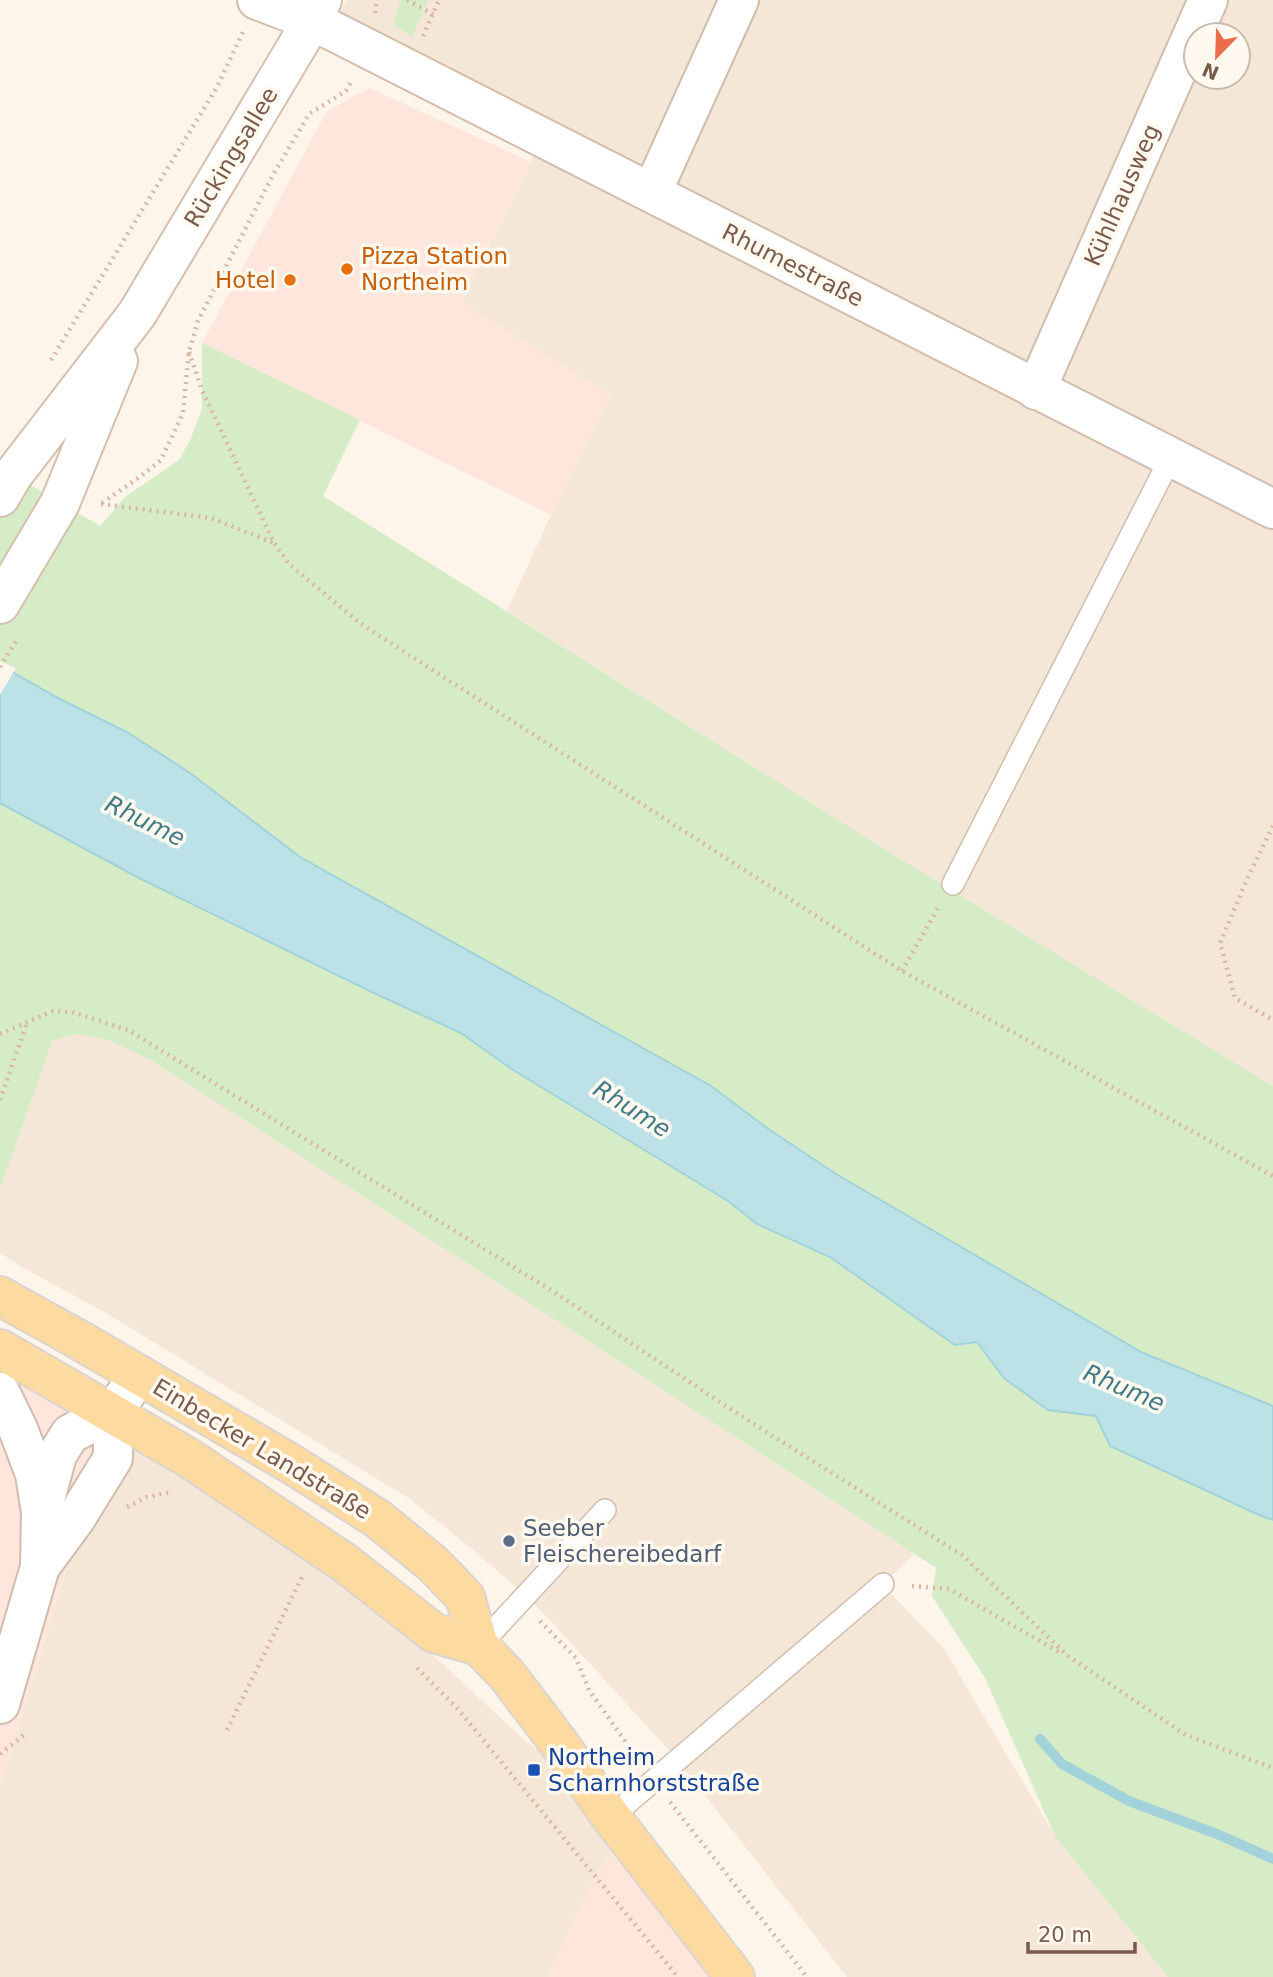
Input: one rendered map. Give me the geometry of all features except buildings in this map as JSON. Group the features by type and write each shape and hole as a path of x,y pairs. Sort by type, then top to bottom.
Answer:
{"main road":[{"name":"Einbecker Landstraße","path":"0,1296 81,1340 293,1465 379,1519 433,1564 465,1597 479,1646 507,1675 611,1817 735,1977"},
{"name":"Einbecker Landstraße","path":"0,1349 189,1458 334,1556 434,1633 479,1646"}],"street":[{"name":"Rhumestraße","path":"258,0 317,10 368,49 1273,509"},
{"path":"652,192 739,0"},
{"name":"Kühlhausweg","path":"1036,390 1208,0"},
{"name":"Rückingsallee","path":"6,486 137,314 317,10"},
{"name":"Rückingsallee","path":"0,604 60,503 137,314"},
{"path":"41,1512 57,1455 70,1434 113,1412 139,1375"},
{"path":"0,1392 35,1474 41,1512 40,1567 14,1714"},
{"path":"40,1567 76,1518 113,1458 113,1412"}],"lane":[{"path":"953,884 1171,457"},
{"path":"479,1646 605,1510"},
{"path":"611,1817 883,1584"}],"path":[{"path":"51,360 217,88 258,0"},
{"path":"407,0 433,14"},
{"path":"274,543 211,518 100,504 161,460 183,413 190,352 198,321 309,114 346,91 368,49"},
{"path":"190,352 202,390 274,543 290,565 360,624 902,971 1273,1176"},
{"path":"1273,826 1220,943 1235,998 1273,1020"},
{"path":"902,971 953,884"},
{"path":"0,1034 53,1011 72,1012 128,1030 554,1292 738,1415 961,1555 1068,1656"},
{"path":"0,1100 27,1023"},
{"path":"119,1512 147,1497 172,1492"},
{"path":"227,1730 306,1570"},
{"path":"883,1584 949,1589 1068,1656 1186,1735 1273,1768"},
{"path":"576,1658 589,1690 653,1781 807,1977"},
{"path":"408,1659 457,1707 678,1977"},
{"path":"0,1755 24,1736 14,1714"}],"shaded area":[{"path":"346,0 1273,0 1273,1086 889,852 507,611 610,395 461,302 531,162 538,135 331,30"},
{"path":"370,88 531,162 461,302 610,395 551,515 202,343 327,111"},
{"path":"75,1034 109,1040 152,1061 914,1554 883,1585 944,1649 1055,1836 1168,1977 847,1977 676,1758 549,1619 472,1549 410,1499 106,1313 0,1253 0,1190 52,1041"},
{"path":"0,1363 104,1423 66,1571 0,1785"},
{"path":"104,1423 360,1587 521,1737 628,1825 591,1884 548,1977 0,1977 0,1785 66,1571"},
{"path":"628,1825 745,1977 548,1977 591,1884"}],"green space":[{"path":"400,0 428,0 412,37 394,25"},
{"path":"202,343 360,420 323,496 889,852 1273,1086 1273,1977 1168,1977 1055,1836 985,1678 932,1596 936,1568 152,1061 109,1040 75,1034 52,1041 0,1190 0,467 100,526 125,497 179,460 202,408"}],"water":[{"name":"Rhume","path":"0,665 58,698 127,732 190,773 300,857 711,1086 767,1128 836,1174 1143,1353 1273,1406 1273,1520 1110,1446 1096,1416 1048,1410 1004,1378 977,1342 955,1345 830,1257 757,1224 728,1201 510,1068 461,1033 137,877 0,803"}],"pier":[{"path":"0,661 16,668 0,695"}],"waterway":[{"path":"1040,1739 1062,1764 1129,1801 1217,1834 1273,1859"}],"place":[{"name":"Pizza Station Northeim","path":"347,269"},
{"name":"Hotel","path":"290,280"},
{"name":"Seeber Fleischereibedarf","path":"509,1541"},
{"name":"Northeim Scharnhorststraße","path":"534,1770"}]}
